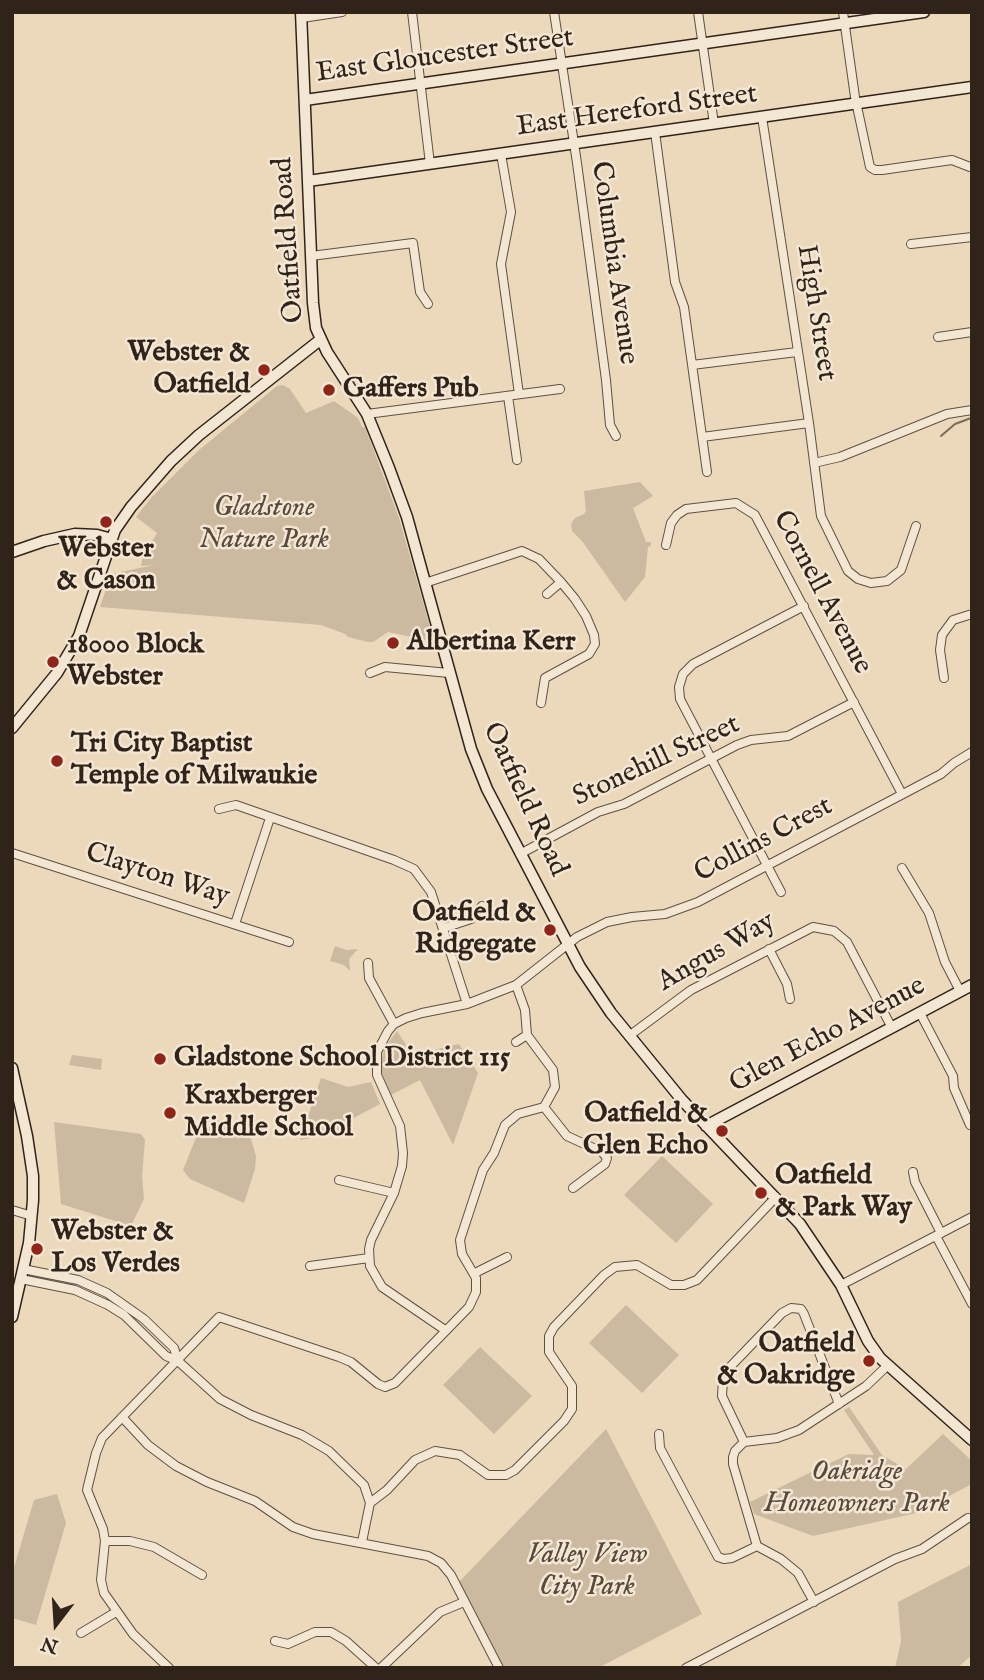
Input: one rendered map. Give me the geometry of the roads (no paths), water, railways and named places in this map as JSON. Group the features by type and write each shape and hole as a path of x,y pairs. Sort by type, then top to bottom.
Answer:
{"street":[{"path":"301,15 342,12"},
{"path":"412,12 430,164"},
{"name":"Columbia Avenue","path":"554,12 610,425 616,436"},
{"path":"698,12 714,124"},
{"name":"East Gloucester Street","path":"305,100 703,44 843,18 924,12"},
{"name":"Oatfield Road","path":"301,15 314,317 320,340 367,414 381,444 403,506 475,760 520,854 592,986 629,1036 706,1126 800,1224 841,1285 868,1341 887,1366 972,1440"},
{"path":"843,18 867,163 875,170 953,160 970,167"},
{"name":"East Hereford Street","path":"308,181 972,87"},
{"name":"High Street","path":"762,117 821,516 848,571 858,579 871,583 887,580 901,570 916,526"},
{"path":"654,132 675,282 684,307 707,472"},
{"path":"501,154 511,212 501,264 519,394"},
{"path":"911,244 972,237"},
{"path":"311,256 413,243 420,292 428,304"},
{"path":"938,337 972,332"},
{"path":"12,728 57,673 79,636 112,539 131,507 171,461 199,435 320,340"},
{"path":"692,365 797,352"},
{"path":"367,414 560,389"},
{"path":"508,396 517,460"},
{"path":"814,463 840,457 947,414 972,410"},
{"path":"702,437 809,423"},
{"name":"Cornell Avenue","path":"666,545 671,523 686,509 728,503 746,507 755,515 902,794"},
{"path":"12,552 75,534 112,539"},
{"path":"425,583 522,551 539,559 576,599 586,616 595,644 589,654 545,678 541,703"},
{"path":"547,594 561,582"},
{"path":"781,892 680,699 679,687 683,674 693,664 804,606"},
{"path":"944,678 940,650 942,635 953,620 972,614"},
{"path":"370,673 385,667 449,673"},
{"name":"Stonehill Street","path":"520,854 598,812 624,804 744,742 788,736 854,702"},
{"name":"Collins Crest","path":"394,1024 422,1013 467,1004 516,985 568,944 607,922 665,914 687,907 941,774 972,752"},
{"path":"219,808 236,805 414,869 429,887 467,1004"},
{"path":"235,924 270,818"},
{"name":"Clayton Way","path":"12,853 289,943"},
{"path":"902,868 929,913 945,962 960,991"},
{"path":"444,928 471,919 482,906"},
{"name":"Angus Way","path":"629,1036 691,990 813,927 834,931 847,942 892,1028"},
{"path":"769,950 787,984 790,999"},
{"path":"368,963 369,978 394,1024 381,1041 376,1065 380,1087 396,1115 402,1140 402,1166 394,1193 372,1240 369,1258 373,1274 382,1287 445,1330"},
{"path":"169,1668 133,1634 104,1593 101,1580 105,1541 103,1529 89,1500 87,1483 102,1438 219,1317 339,1357 385,1387 395,1382 474,1299 477,1285 475,1273 462,1254 460,1240 483,1170 494,1153 505,1125 518,1114 544,1107 555,1087 556,1077 549,1062 527,1035 525,1010 516,985"},
{"name":"Glen Echo Avenue","path":"706,1126 972,985"},
{"path":"920,1013 953,1076 954,1088 970,1125"},
{"path":"516,1042 527,1035"},
{"path":"12,1068 33,1176 32,1216 12,1317"},
{"path":"544,1107 567,1136 602,1152 607,1158 605,1164 573,1188"},
{"path":"913,1172 938,1234 972,1304"},
{"path":"338,1180 394,1193"},
{"path":"370,1503 421,1456 442,1451 460,1455 488,1475 506,1475 514,1470 564,1422 572,1409 572,1386 551,1358 548,1345 554,1327 615,1267 629,1264 644,1268 671,1285 691,1283 702,1276 776,1197"},
{"path":"12,1210 32,1216"},
{"path":"841,1285 972,1217"},
{"path":"475,1273 508,1257"},
{"path":"310,1266 369,1258"},
{"path":"22,1274 75,1290 108,1305 124,1315 166,1356 178,1361 220,1399 251,1415 302,1435 328,1451 364,1485 370,1503 362,1542"},
{"path":"744,1442 722,1396 723,1380 730,1367 782,1313 792,1308 801,1310 804,1314 839,1404"},
{"path":"814,1602 798,1573 781,1559 757,1546 733,1464 735,1451 744,1442 792,1434 866,1386 887,1366"},
{"path":"122,1417 148,1445 176,1466 206,1482 256,1501 301,1530 434,1558 448,1570 499,1668"},
{"path":"659,1434 660,1448 718,1556 724,1559 732,1558 757,1546"},
{"path":"686,1668 895,1559 922,1549 968,1518"},
{"path":"105,1541 130,1541 154,1547 202,1575"},
{"path":"275,1641 288,1644 315,1632 331,1632 339,1635 378,1668 440,1612 464,1602"},
{"path":"81,1633 116,1612"}],"waterway":[{"path":"941,436 955,424 971,418"}],"place":[{"name":"Webster & Oatfield","path":"264,370"},
{"name":"Gaffers Pub","path":"329,390"},
{"name":"Webster & Cason","path":"106,522"},
{"name":"Albertina Kerr","path":"393,643"},
{"name":"18000 Block Webster","path":"53,662"},
{"name":"Tri City Baptist Temple of Milwaukie","path":"57,761"},
{"name":"Oatfield & Ridgegate","path":"550,930"},
{"name":"Gladstone School District 115","path":"160,1059"},
{"name":"Kraxberger Middle School","path":"170,1113"},
{"name":"Oatfield & Glen Echo","path":"722,1131"},
{"name":"Oatfield & Park Way","path":"761,1193"},
{"name":"Webster & Los Verdes","path":"37,1249"},
{"name":"Oatfield & Oakridge","path":"869,1361"}],"park label":[{"name":"Gladstone Nature Park","path":"264,525"},
{"name":"Oakridge Homeowners Park","path":"857,1489"},
{"name":"Valley View City Park","path":"587,1572"}]}
